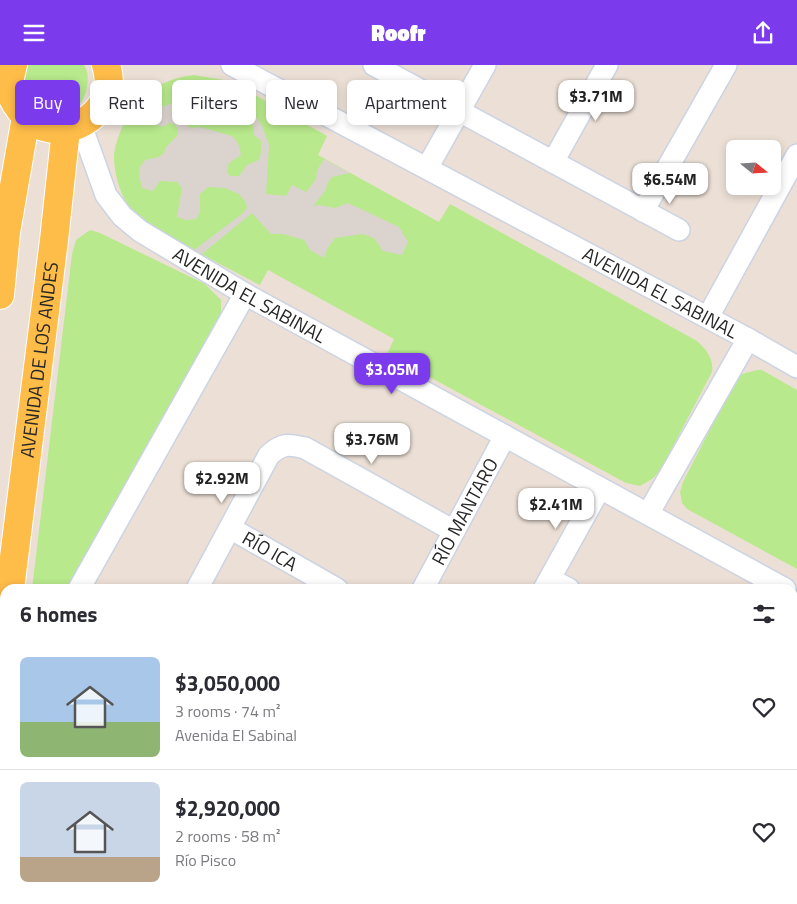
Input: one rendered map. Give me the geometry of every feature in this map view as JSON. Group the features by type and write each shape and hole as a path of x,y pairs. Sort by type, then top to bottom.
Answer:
{"main road":[{"path":"0,295 6,232 12,102 9,79 13,65"},
{"path":"12,102 38,125 52,129 74,127 94,115 104,102 113,67"},
{"name":"AVENIDA DE LOS ANDES","path":"11,584 54,240 74,127"}],"street":[{"name":"AVENIDA EL SABINAL","path":"232,65 708,317 797,367"},
{"path":"374,65 402,80"},
{"path":"465,100 485,65"},
{"path":"553,162 607,65"},
{"path":"643,211 726,65"},
{"path":"465,114 679,230"},
{"path":"427,168 451,125"},
{"name":"AVENIDA EL SABINAL","path":"74,127 106,195 122,216 140,231 245,294 776,584"},
{"path":"708,317 797,155"},
{"path":"82,584 245,294"},
{"path":"648,514 748,339"},
{"name":"RÍO MANTARO","path":"426,584 505,436"},
{"path":"200,584 269,455 280,446 289,445 306,449 454,531"},
{"path":"547,584 600,488"},
{"name":"RÍO ICA","path":"230,528 328,584"}],"green space":[{"path":"27,65 84,65 88,79 87,87 80,103 80,80 24,80"},
{"path":"194,75 224,80 172,80"},
{"path":"172,80 172,125 256,125 256,95 266,101 266,125 308,125 327,136 318,155 439,222 450,204 697,341 709,355 712,363 712,372 660,471 652,479 640,486 626,483 387,354 394,339 268,270 260,285 158,233 141,221 128,205 119,187 115,168 115,150 123,125 162,125 162,84"},
{"path":"90,230 100,233 205,284 221,300 221,313 73,584 33,584 72,254 76,240"},
{"path":"762,370 797,390 797,569 687,509 682,503 680,492 683,482 735,381 742,374"}],"shaded area":[{"path":"172,103 172,124 162,127 157,125 162,125 162,107"},
{"path":"256,117 262,126 269,145 266,194 286,196 292,185 306,192 316,179 317,170 324,159 350,173 332,177 327,184 326,190 313,206 319,205 335,208 348,203 399,227 408,242 402,255 383,251 374,238 363,234 335,238 327,249 324,258 310,250 304,240 283,234 271,234 252,213 202,254 194,250 242,214 247,208 245,201 239,194 225,188 208,187 200,194 200,212 196,219 186,220 177,217 182,188 177,182 160,181 153,191 142,188 139,175 140,167 145,160 159,157 164,153 166,147 177,136 178,129 175,125 186,125 192,128 200,127 232,136 238,143 241,155 229,163 227,172 230,176 239,176 247,165 259,160 261,141 254,135 253,125 256,125"}]}
